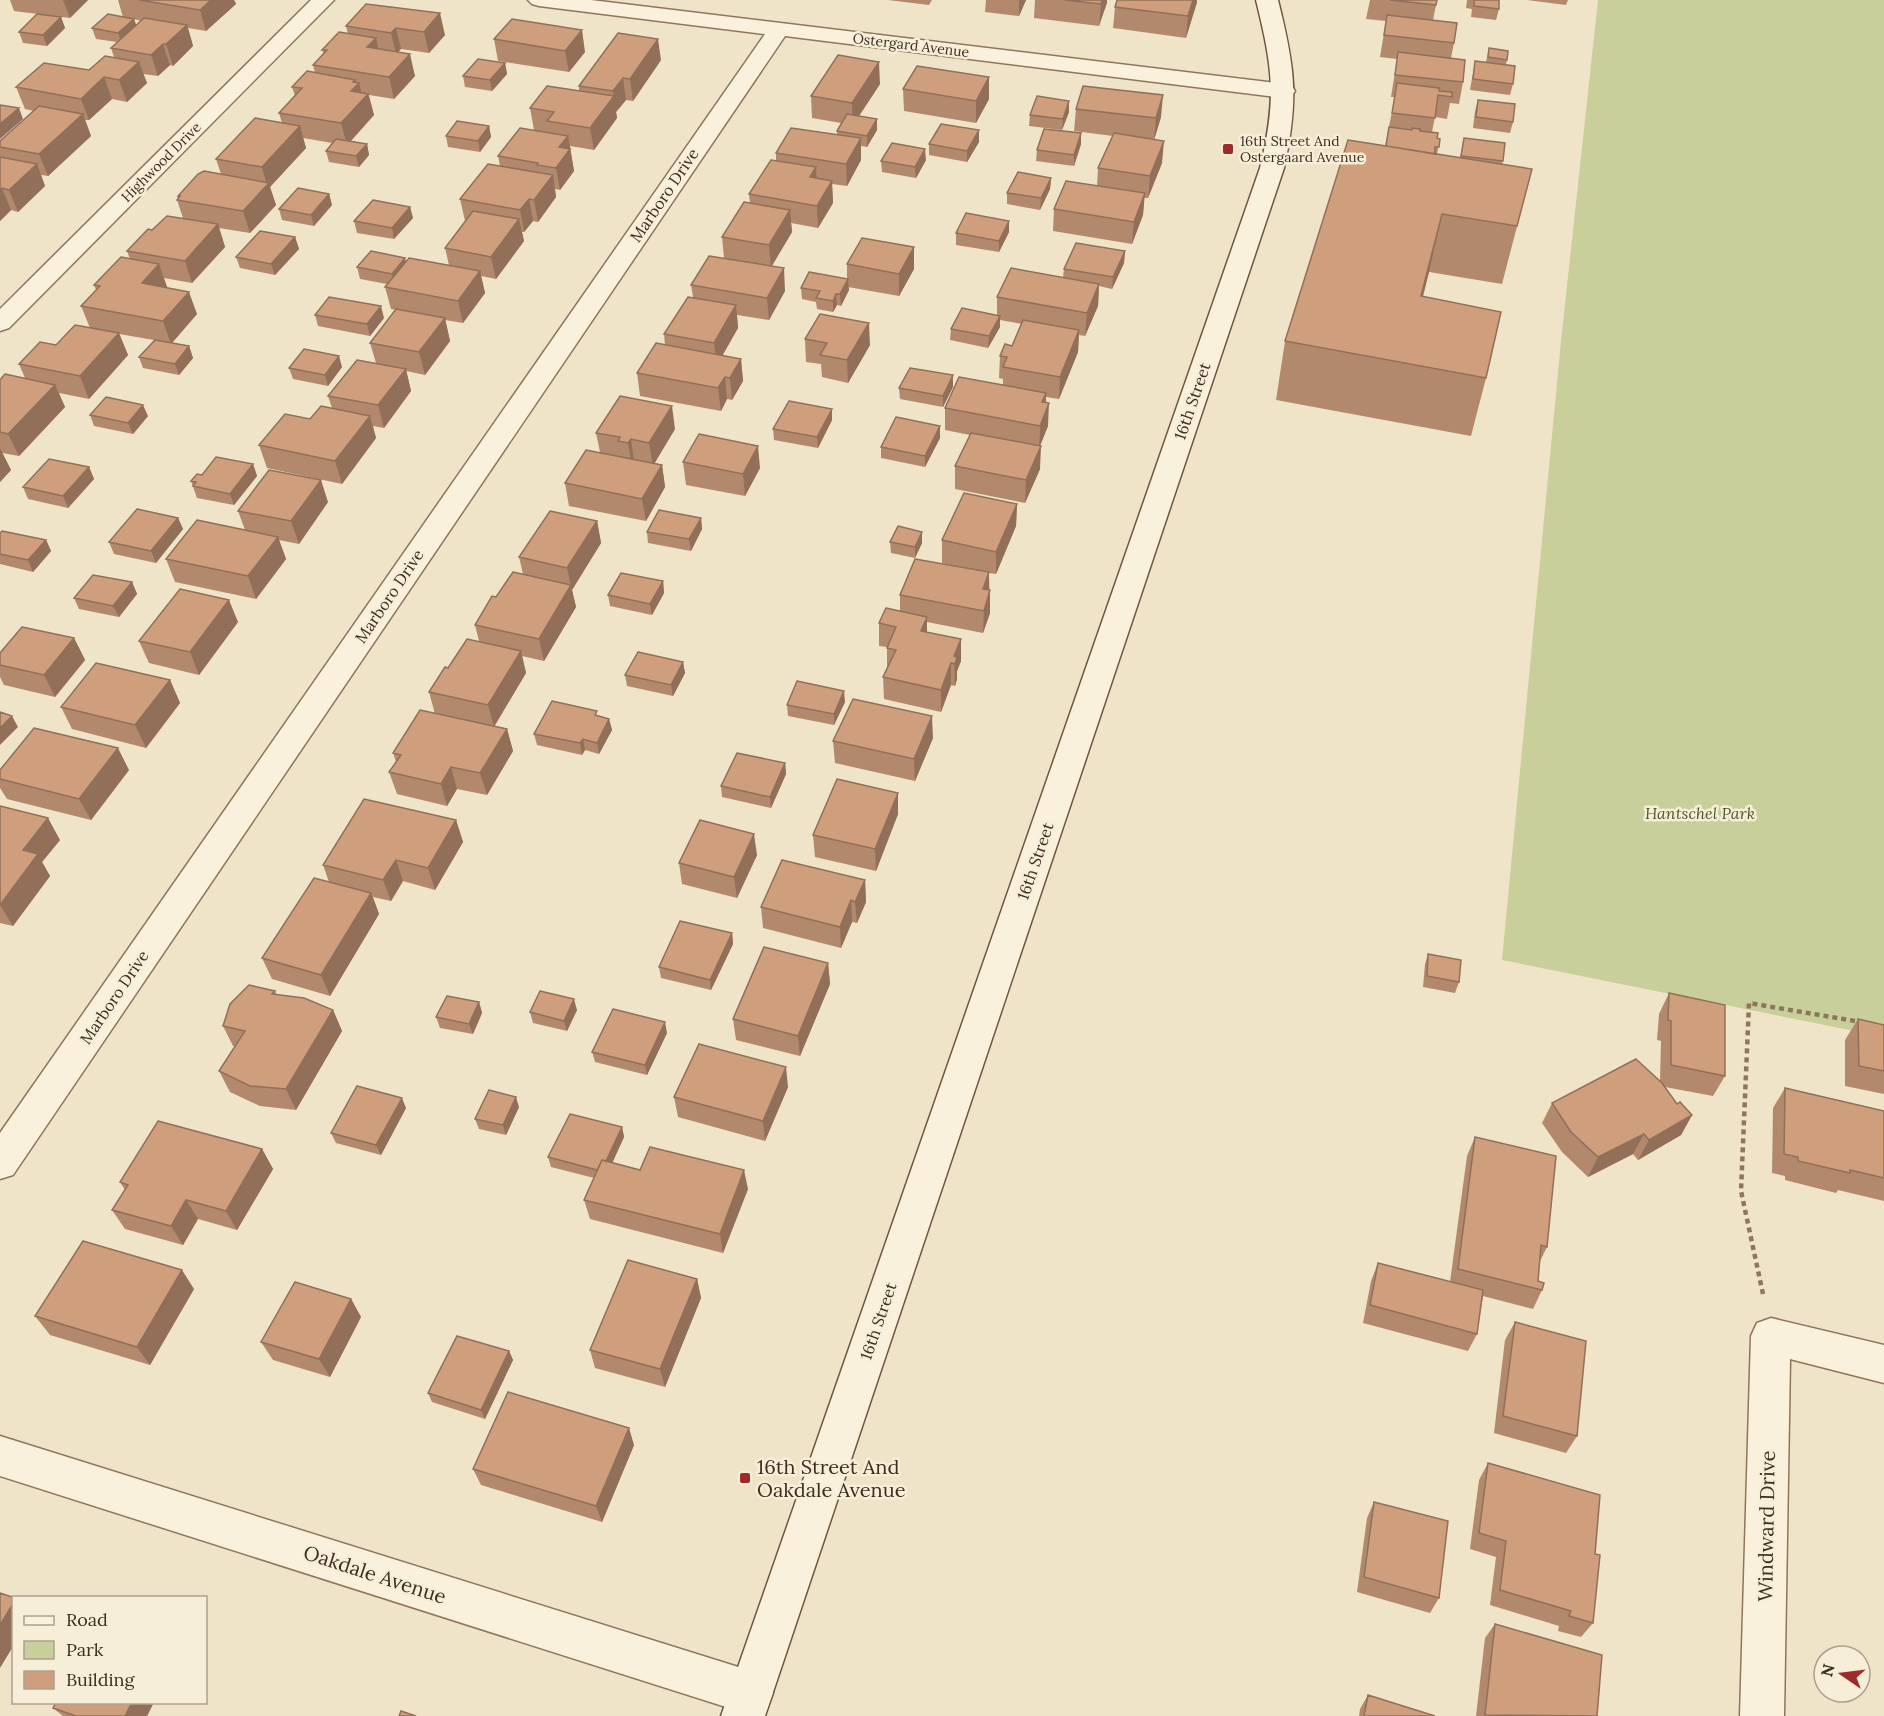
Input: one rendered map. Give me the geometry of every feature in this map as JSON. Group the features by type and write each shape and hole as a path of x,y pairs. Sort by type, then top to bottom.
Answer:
{"street":[{"name":"Highwood Drive","path":"0,323 323,0"},
{"name":"Ostergard Avenue","path":"539,0 1284,91"},
{"name":"16th Street","path":"747,1705 1272,168 1281,132 1284,91 1282,65 1267,0"},
{"name":"Marboro Drive","path":"0,1163 779,29"},
{"path":"1771,1336 1884,1364"},
{"name":"Windward Drive","path":"1762,1716 1771,1336"},
{"name":"Oakdale Avenue","path":"0,1456 747,1705"}],"path":[{"path":"1771,1336 1741,1191 1749,1003 1873,1024"}],"green space":[{"name":"Hantschel Park","path":"1598,0 1884,0 1884,1037 1502,960 1561,341"}],"building":[{"path":"139,0 211,0 200,10"},
{"path":"1065,0 1102,0 1101,4"},
{"path":"1117,0 1193,0 1188,16 1115,7"},
{"path":"1390,0 1437,0 1436,5"},
{"path":"1474,0 1499,0 1499,9 1474,6"},
{"path":"366,4 440,13 424,32 396,28 391,33 346,26"},
{"path":"37,14 61,17 43,35 19,32"},
{"path":"108,14 134,19 118,33 92,28"},
{"path":"1387,15 1457,23 1454,43 1384,35"},
{"path":"144,18 187,25 151,55 111,48"},
{"path":"512,19 582,30 565,51 494,39"},
{"path":"339,32 376,38 367,47 410,54 389,77 313,65 327,50 322,50"},
{"path":"618,33 658,39 630,79 623,78 613,91 579,86"},
{"path":"1489,48 1508,51 1507,60 1488,57"},
{"path":"1398,52 1465,60 1463,82 1395,75"},
{"path":"838,55 879,62 852,103 811,96"},
{"path":"105,56 139,62 119,80 104,77 81,99 16,87 44,63 89,70"},
{"path":"478,59 505,63 490,80 463,76"},
{"path":"1475,61 1515,66 1513,84 1473,79"},
{"path":"917,66 989,77 976,101 903,89"},
{"path":"307,71 355,80 353,82 359,83 351,91 368,94 341,123 279,113 302,88 292,87"},
{"path":"1397,83 1439,88 1439,91 1452,92 1452,97 1438,95 1435,118 1392,113"},
{"path":"547,86 614,96 590,128 547,121 554,112 530,108"},
{"path":"1083,86 1163,95 1156,118 1076,109"},
{"path":"1037,96 1069,101 1063,119 1030,115"},
{"path":"1478,100 1515,104 1513,122 1476,117"},
{"path":"0,105 19,108 0,124"},
{"path":"39,106 83,114 39,154 0,147 0,141"},
{"path":"847,114 877,119 867,136 837,131"},
{"path":"255,118 300,126 262,167 216,159"},
{"path":"457,121 489,126 478,141 446,136"},
{"path":"941,124 979,130 967,151 929,144"},
{"path":"1389,127 1412,130 1412,128 1438,133 1439,147 1435,147 1435,154 1386,146"},
{"path":"520,128 568,136 559,147 570,149 556,168 498,156"},
{"path":"791,128 861,138 846,164 776,153"},
{"path":"1044,129 1081,133 1074,155 1037,150"},
{"path":"1114,133 1164,141 1150,176 1098,168"},
{"path":"1464,138 1505,143 1503,161 1461,156"},
{"path":"336,139 367,144 356,156 326,151"},
{"path":"1348,140 1532,169 1517,226 1442,214 1421,296 1501,312 1486,378 1285,341"},
{"path":"892,143 925,149 915,167 881,161"},
{"path":"0,157 37,164 9,190 2,188 0,190"},
{"path":"771,160 816,167 810,177 832,181 817,206 749,194"},
{"path":"488,164 553,175 534,200 529,199 520,210 460,199"},
{"path":"204,171 269,183 243,211 177,200 198,174"},
{"path":"1018,172 1051,178 1041,198 1007,193"},
{"path":"1066,181 1145,193 1134,222 1054,209"},
{"path":"298,188 329,194 311,215 279,209"},
{"path":"373,200 410,207 392,228 354,221"},
{"path":"744,202 790,210 769,245 722,237"},
{"path":"473,211 519,219 491,257 445,248"},
{"path":"966,213 1009,221 999,241 956,233"},
{"path":"167,216 218,224 185,261 127,251 148,229 152,230"},
{"path":"260,231 295,237 271,264 236,257"},
{"path":"862,238 914,247 899,274 847,264"},
{"path":"1076,243 1125,251 1113,277 1064,269"},
{"path":"371,251 405,258 392,274 357,267"},
{"path":"709,256 784,268 767,298 691,285"},
{"path":"121,257 159,264 142,283 189,292 163,321 81,306 100,286 94,285"},
{"path":"409,258 480,271 458,301 385,287"},
{"path":"1011,268 1099,284 1087,313 997,297"},
{"path":"809,272 848,279 840,294 836,294 833,301 816,298 820,291 801,288"},
{"path":"329,297 381,306 367,324 315,315"},
{"path":"688,297 736,305 714,343 664,334"},
{"path":"962,308 1000,316 989,336 951,329"},
{"path":"396,309 445,318 419,352 370,343"},
{"path":"820,314 869,323 847,360 820,355 827,343 805,339"},
{"path":"1023,320 1079,330 1060,377 1003,367 1007,357 1000,356 1005,344 1012,346"},
{"path":"75,325 119,333 80,376 19,364 40,342 56,345"},
{"path":"155,340 189,346 175,364 139,357"},
{"path":"656,343 741,359 730,378 725,377 718,388 637,373"},
{"path":"304,349 339,356 325,375 289,368"},
{"path":"357,360 406,369 378,405 328,396"},
{"path":"910,368 953,375 943,396 899,388"},
{"path":"5,374 55,385 8,434 0,432 0,380"},
{"path":"959,377 1046,393 1042,402 1049,403 1040,426 945,408"},
{"path":"620,396 672,406 649,443 631,439 628,443 618,441 620,437 596,433"},
{"path":"106,397 143,405 128,423 90,415"},
{"path":"789,401 832,409 817,437 773,429"},
{"path":"321,406 370,416 335,461 259,445 285,414 310,419"},
{"path":"896,417 940,426 925,456 881,447"},
{"path":"971,433 1041,446 1026,480 955,466"},
{"path":"699,434 758,446 743,474 683,462"},
{"path":"586,450 662,465 642,499 565,483"},
{"path":"216,457 253,464 230,494 193,486 196,482 191,481 197,474 202,475"},
{"path":"49,459 89,467 63,496 23,487"},
{"path":"269,470 321,480 291,521 238,511"},
{"path":"964,493 1017,504 996,552 942,540"},
{"path":"137,509 178,518 151,551 109,542"},
{"path":"659,510 701,518 689,539 647,532"},
{"path":"550,511 597,521 567,568 519,557"},
{"path":"197,520 278,537 248,576 166,559"},
{"path":"898,526 922,532 915,547 890,542"},
{"path":"2,531 46,540 28,560 0,554 0,533"},
{"path":"915,559 989,572 983,589 990,590 984,611 900,595"},
{"path":"513,572 571,585 539,639 475,625 492,596 496,597"},
{"path":"621,573 663,581 650,604 608,595"},
{"path":"93,575 132,582 113,606 74,598"},
{"path":"180,589 229,600 190,652 139,641"},
{"path":"886,608 927,617 921,631 961,639 954,656 957,657 955,664 951,663 941,690 883,677 896,650 887,648 896,627 879,623"},
{"path":"22,627 74,638 44,675 0,665 0,653"},
{"path":"467,639 521,651 488,705 429,692"},
{"path":"638,652 683,662 671,685 625,675"},
{"path":"96,663 170,680 135,725 61,707"},
{"path":"797,681 844,691 834,714 787,705"},
{"path":"853,699 932,716 914,759 833,741"},
{"path":"552,701 597,711 595,715 609,719 597,743 583,739 580,743 534,734"},
{"path":"420,710 507,729 480,773 451,767 441,784 389,772 401,755 393,753"},
{"path":"0,712 12,716 0,728"},
{"path":"34,728 118,748 79,799 0,779 0,770"},
{"path":"737,753 785,763 770,797 721,786"},
{"path":"837,779 898,793 875,849 813,835"},
{"path":"364,799 456,820 428,868 396,860 383,880 323,865"},
{"path":"0,806 48,818 23,850 38,854 0,905"},
{"path":"700,820 754,834 734,877 679,863"},
{"path":"782,860 865,880 855,902 851,900 840,927 761,907"},
{"path":"314,878 371,893 321,975 262,958"},
{"path":"680,921 732,933 710,980 659,967"},
{"path":"764,947 828,963 798,1036 733,1019"},
{"path":"1428,954 1461,960 1459,982 1427,976"},
{"path":"249,985 275,991 272,994 304,998 333,1010 286,1089 250,1086 219,1071 245,1031 223,1026 230,1004"},
{"path":"540,991 574,999 564,1021 530,1012"},
{"path":"1669,993 1725,1005 1725,1076 1671,1065"},
{"path":"447,996 479,1002 469,1024 436,1017"},
{"path":"613,1009 665,1022 645,1065 592,1052"},
{"path":"1858,1019 1884,1025 1884,1071 1859,1066"},
{"path":"699,1044 786,1067 763,1121 674,1097"},
{"path":"1636,1059 1662,1083 1677,1104 1680,1102 1692,1115 1649,1140 1644,1134 1598,1157 1571,1132 1552,1103"},
{"path":"357,1086 402,1098 376,1145 331,1133"},
{"path":"1785,1088 1884,1111 1884,1178 1798,1161 1798,1157 1784,1154"},
{"path":"489,1090 516,1097 503,1125 475,1119"},
{"path":"570,1114 622,1127 606,1161 602,1160 597,1170 548,1157"},
{"path":"158,1121 262,1149 226,1211 186,1200 171,1226 112,1210 128,1185 120,1182"},
{"path":"1475,1137 1556,1156 1547,1247 1541,1245 1538,1281 1544,1283 1542,1290 1458,1269"},
{"path":"650,1147 744,1170 720,1234 584,1200 602,1160 640,1170"},
{"path":"83,1241 182,1270 137,1347 35,1316"},
{"path":"628,1260 697,1279 660,1369 590,1350"},
{"path":"1378,1263 1483,1290 1477,1334 1370,1305"},
{"path":"295,1282 351,1299 319,1359 261,1342"},
{"path":"1515,1322 1586,1341 1577,1436 1503,1416"},
{"path":"457,1336 509,1351 481,1410 428,1393"},
{"path":"508,1392 629,1428 596,1506 473,1469"},
{"path":"1488,1463 1600,1495 1595,1554 1600,1555 1593,1623 1569,1616 1571,1611 1500,1590 1506,1541 1479,1533"},
{"path":"1374,1502 1448,1521 1439,1598 1364,1577"},
{"path":"0,1593 12,1597 12,1605 0,1625"},
{"path":"1495,1624 1602,1655 1597,1716 1485,1715"},
{"path":"1368,1695 1435,1716 1364,1716"},
{"path":"55,1704 131,1704 125,1716 76,1716 53,1708"},
{"path":"401,1711 416,1716 399,1716"}],"place":[{"name":"16th Street And Ostergaard Avenue","path":"1228,149"},
{"name":"16th Street And Oakdale Avenue","path":"745,1478"}]}
